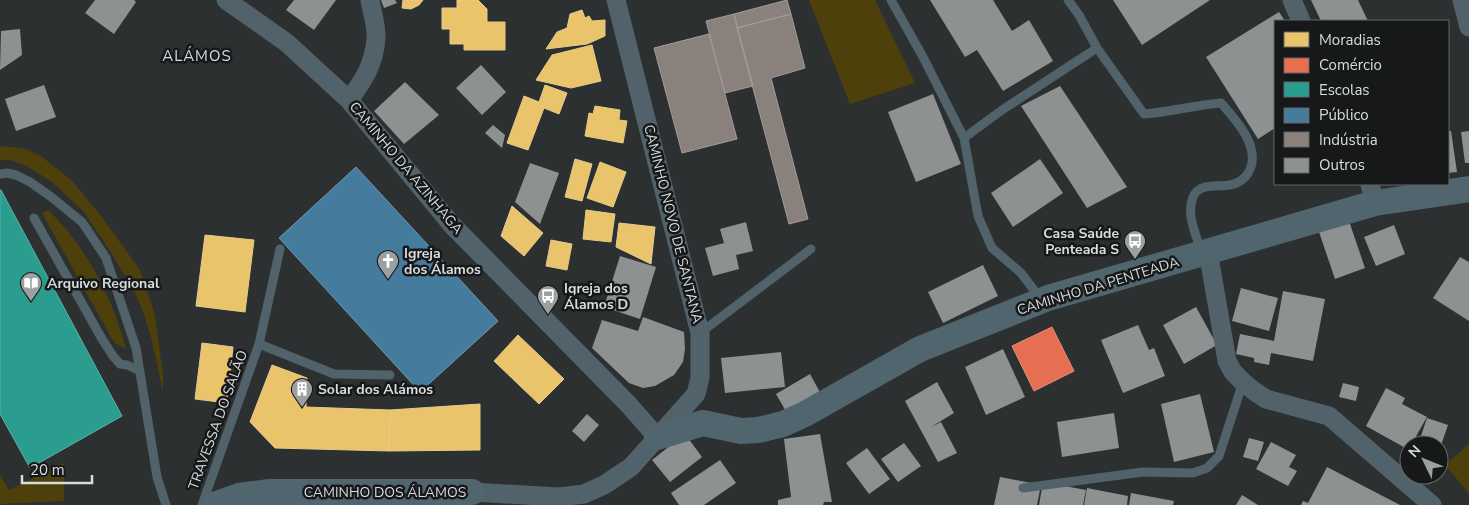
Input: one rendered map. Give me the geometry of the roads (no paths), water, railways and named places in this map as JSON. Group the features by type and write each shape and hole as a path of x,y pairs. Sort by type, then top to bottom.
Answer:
{"street":[{"name":"CAMINHO DA AZINHAGA","path":"226,0 287,43 349,100 452,225 628,404 657,437"},
{"path":"349,100 365,79 372,59 376,38 370,0"},
{"name":"CAMINHO NOVO DE SANTANA","path":"616,0 700,333 700,378 696,394 657,437"},
{"path":"1292,0 1301,20"},
{"path":"1462,0 1469,27"},
{"name":"CAMINHO DA PENTEADA","path":"657,437 703,423 741,431 758,430 783,424 805,414 920,349 1042,300 1205,252 1372,193 1469,189"},
{"path":"1205,252 1227,360 1233,372 1266,399 1329,416 1432,505"},
{"name":"CAMINHO DOS ÁLAMOS","path":"214,505 239,496 269,492 472,492 559,497 584,494 604,485 631,467 657,437"}],"lane":[{"path":"891,0 923,57 964,138 978,216 992,248 1021,273 1042,300"},
{"path":"1068,0 1079,15 1097,48 1144,114 1163,113 1221,103 1229,111 1252,147 1253,164 1247,175 1229,186 1210,186 1195,193 1190,206 1190,218 1205,252"},
{"path":"964,138 1002,110 1097,48"},
{"path":"0,174 16,175 50,196 82,222 106,258 136,348 158,477 166,505"},
{"path":"34,218 113,356 120,364 128,365 140,372"},
{"name":"TRAVESSA DO SALÃO","path":"202,505 259,344 280,249"},
{"path":"700,333 811,249"},
{"name":"TRAVESSA DO SALÃO","path":"259,344 334,374 390,375"},
{"path":"1023,488 1143,472 1194,473 1207,468 1218,456 1243,382"}],"place":[{"name":"Casa Saúde Penteada S","path":"1135,260"},
{"name":"Igreja dos Álamos","path":"388,280"},
{"name":"Arquivo Regional","path":"31,302"},
{"name":"Igreja dos Álamos D","path":"548,315"},
{"name":"Solar dos Alámos","path":"302,408"}],"district":[{"name":"ALÁMOS","path":"197,56"}]}
